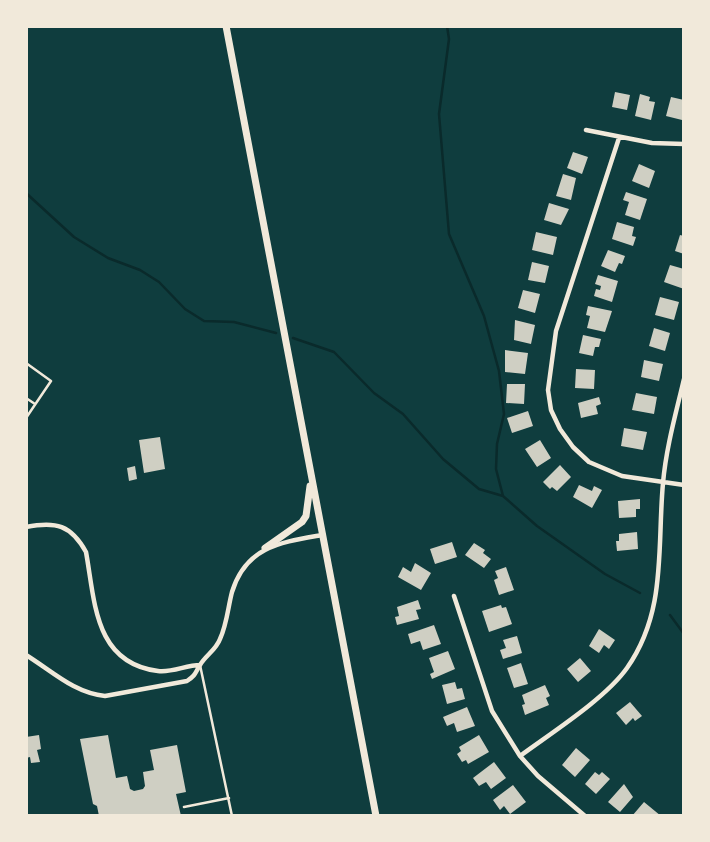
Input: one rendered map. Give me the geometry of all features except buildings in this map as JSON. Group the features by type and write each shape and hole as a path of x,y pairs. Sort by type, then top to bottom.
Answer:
{"main road":[{"path":"226,26 376,816"},
{"path":"265,548 302,522 306,516 312,478"}],"street":[{"path":"586,130 652,143 684,144"},
{"path":"619,138 556,331 548,390 551,410 573,447 589,462 622,476 684,485"},
{"path":"520,757 593,702 626,669 651,623 660,566 663,482 684,379"},
{"path":"26,527 52,524 64,527 81,542 86,552 99,627 117,653 130,662 158,671 200,664"},
{"path":"26,655 77,690 105,696 187,681 197,675 200,664 219,642 239,574 250,560 265,548 286,541 322,535"},
{"path":"454,596 492,711 520,757 585,816"}],"lane":[{"path":"26,363 51,381 26,418"},
{"path":"26,398 35,405"},
{"path":"200,664 232,816"},
{"path":"184,807 229,798"}],"waterway":[{"path":"447,26 449,39 439,114 449,234 484,316 499,371 504,414 497,444 496,469 503,496"},
{"path":"26,193 74,237 108,258 140,270 159,282 185,309 204,321 234,322 276,333"},
{"path":"293,338 334,352 374,393 403,414 443,459 479,489 503,496 537,526 605,574 640,593"},
{"path":"670,615 684,634"}]}
